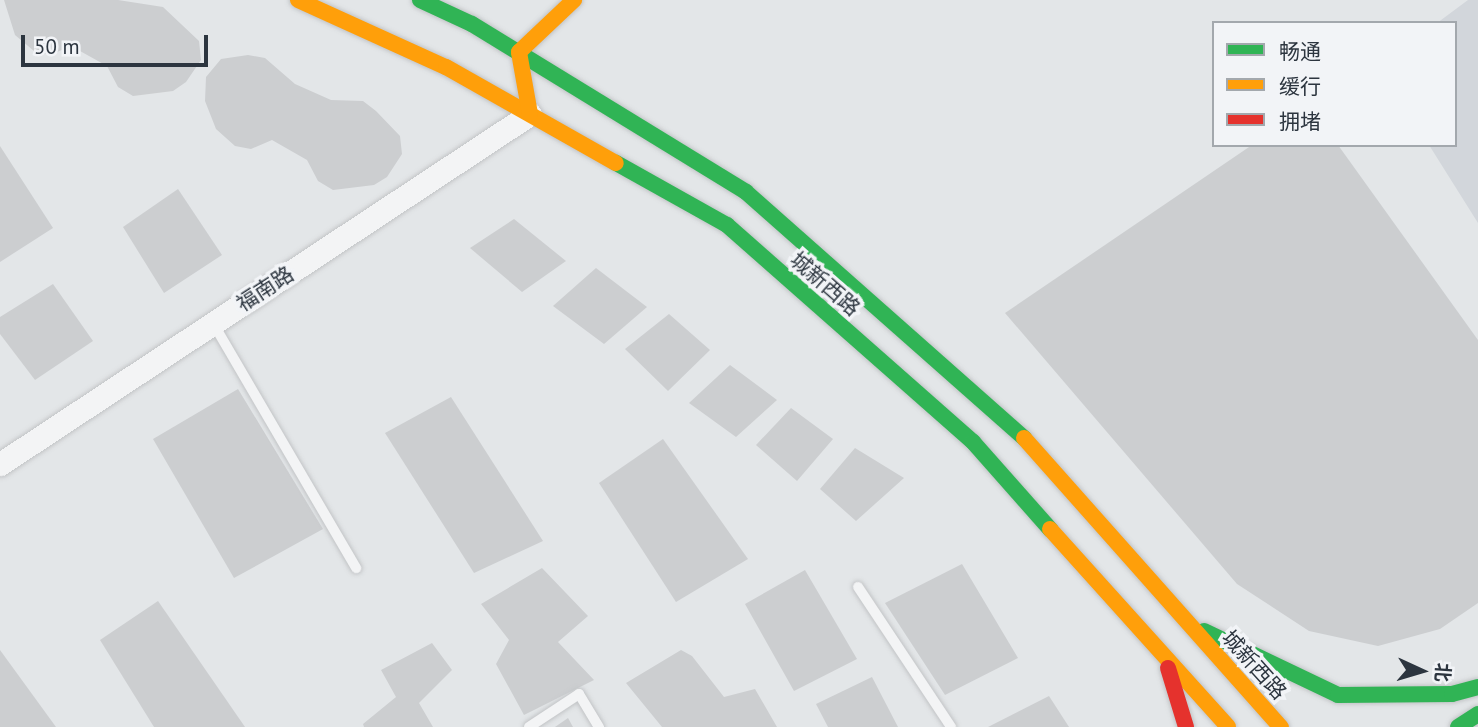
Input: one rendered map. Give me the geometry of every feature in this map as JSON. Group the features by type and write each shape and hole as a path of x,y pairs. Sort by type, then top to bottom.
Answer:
{"main road":[{"name":"城新西路","path":"298,0 446,67 727,225 973,442 1228,727"},
{"name":"城新西路","path":"420,0 472,24 746,192 1012,424 1281,727"},
{"path":"530,114 519,52 574,0"},
{"path":"1188,622 1338,695 1452,694 1478,688"},
{"path":"1165,657 1186,727"},
{"path":"1458,727 1478,714"}],"street":[{"name":"福南路","path":"0,464 530,114"}],"lane":[{"path":"213,323 356,568"},
{"path":"858,587 951,727"},
{"path":"529,727 579,694 599,727"}],"shaded area":[{"path":"1468,0 1478,0 1478,223 1430,147 1457,147 1457,21 1440,21"}],"building":[{"path":"4,0 118,0 163,7 199,41 201,60 186,82 173,91 133,96 118,87 107,66 71,46 50,55 34,51 15,35"},
{"path":"248,55 265,58 295,84 331,100 363,101 376,111 400,136 402,154 387,177 374,185 333,190 318,181 307,160 272,140 251,149 235,146 216,129 205,101 206,77 221,59"},
{"path":"0,146 53,228 0,262"},
{"path":"1249,147 1339,147 1478,340 1478,603 1440,629 1378,646 1309,631 1237,584 1005,313"},
{"path":"178,189 222,255 164,293 123,227"},
{"path":"514,219 566,261 522,292 470,248"},
{"path":"596,268 647,307 604,344 553,306"},
{"path":"53,284 93,341 35,380 0,334 0,317"},
{"path":"669,314 710,350 668,391 625,349"},
{"path":"730,365 777,400 736,437 689,403"},
{"path":"238,389 323,529 234,578 153,439"},
{"path":"451,397 543,541 474,573 385,433"},
{"path":"791,408 833,439 797,481 756,445"},
{"path":"663,439 748,559 676,602 599,483"},
{"path":"855,448 904,478 856,521 820,489"},
{"path":"962,564 1018,658 945,695 885,603"},
{"path":"542,568 588,616 558,642 594,680 524,715 496,664 509,640 481,604"},
{"path":"805,570 857,659 794,691 745,604"},
{"path":"158,601 245,727 154,727 100,640"},
{"path":"432,643 452,670 419,703 433,727 364,727 363,724 396,697 381,670"},
{"path":"0,650 56,727 0,727"},
{"path":"681,650 692,656 724,697 755,689 777,727 662,727 626,683"},
{"path":"872,677 898,727 828,727 816,704"},
{"path":"1049,696 1069,727 988,727"},
{"path":"568,718 573,727 555,727"}],"traffic: fast":[{"path":"420,0 472,24 746,192 1024,438"},
{"path":"616,163 727,225 973,442 1050,529"},
{"path":"1204,631 1338,695 1452,694 1478,687"},
{"path":"1458,727 1478,714"}],"traffic: slow":[{"path":"298,0 446,67 616,163"},
{"path":"530,114 519,52 574,0"},
{"path":"1024,438 1281,727"},
{"path":"1050,529 1228,727"}],"traffic: jam":[{"path":"1168,668 1186,727"}]}
